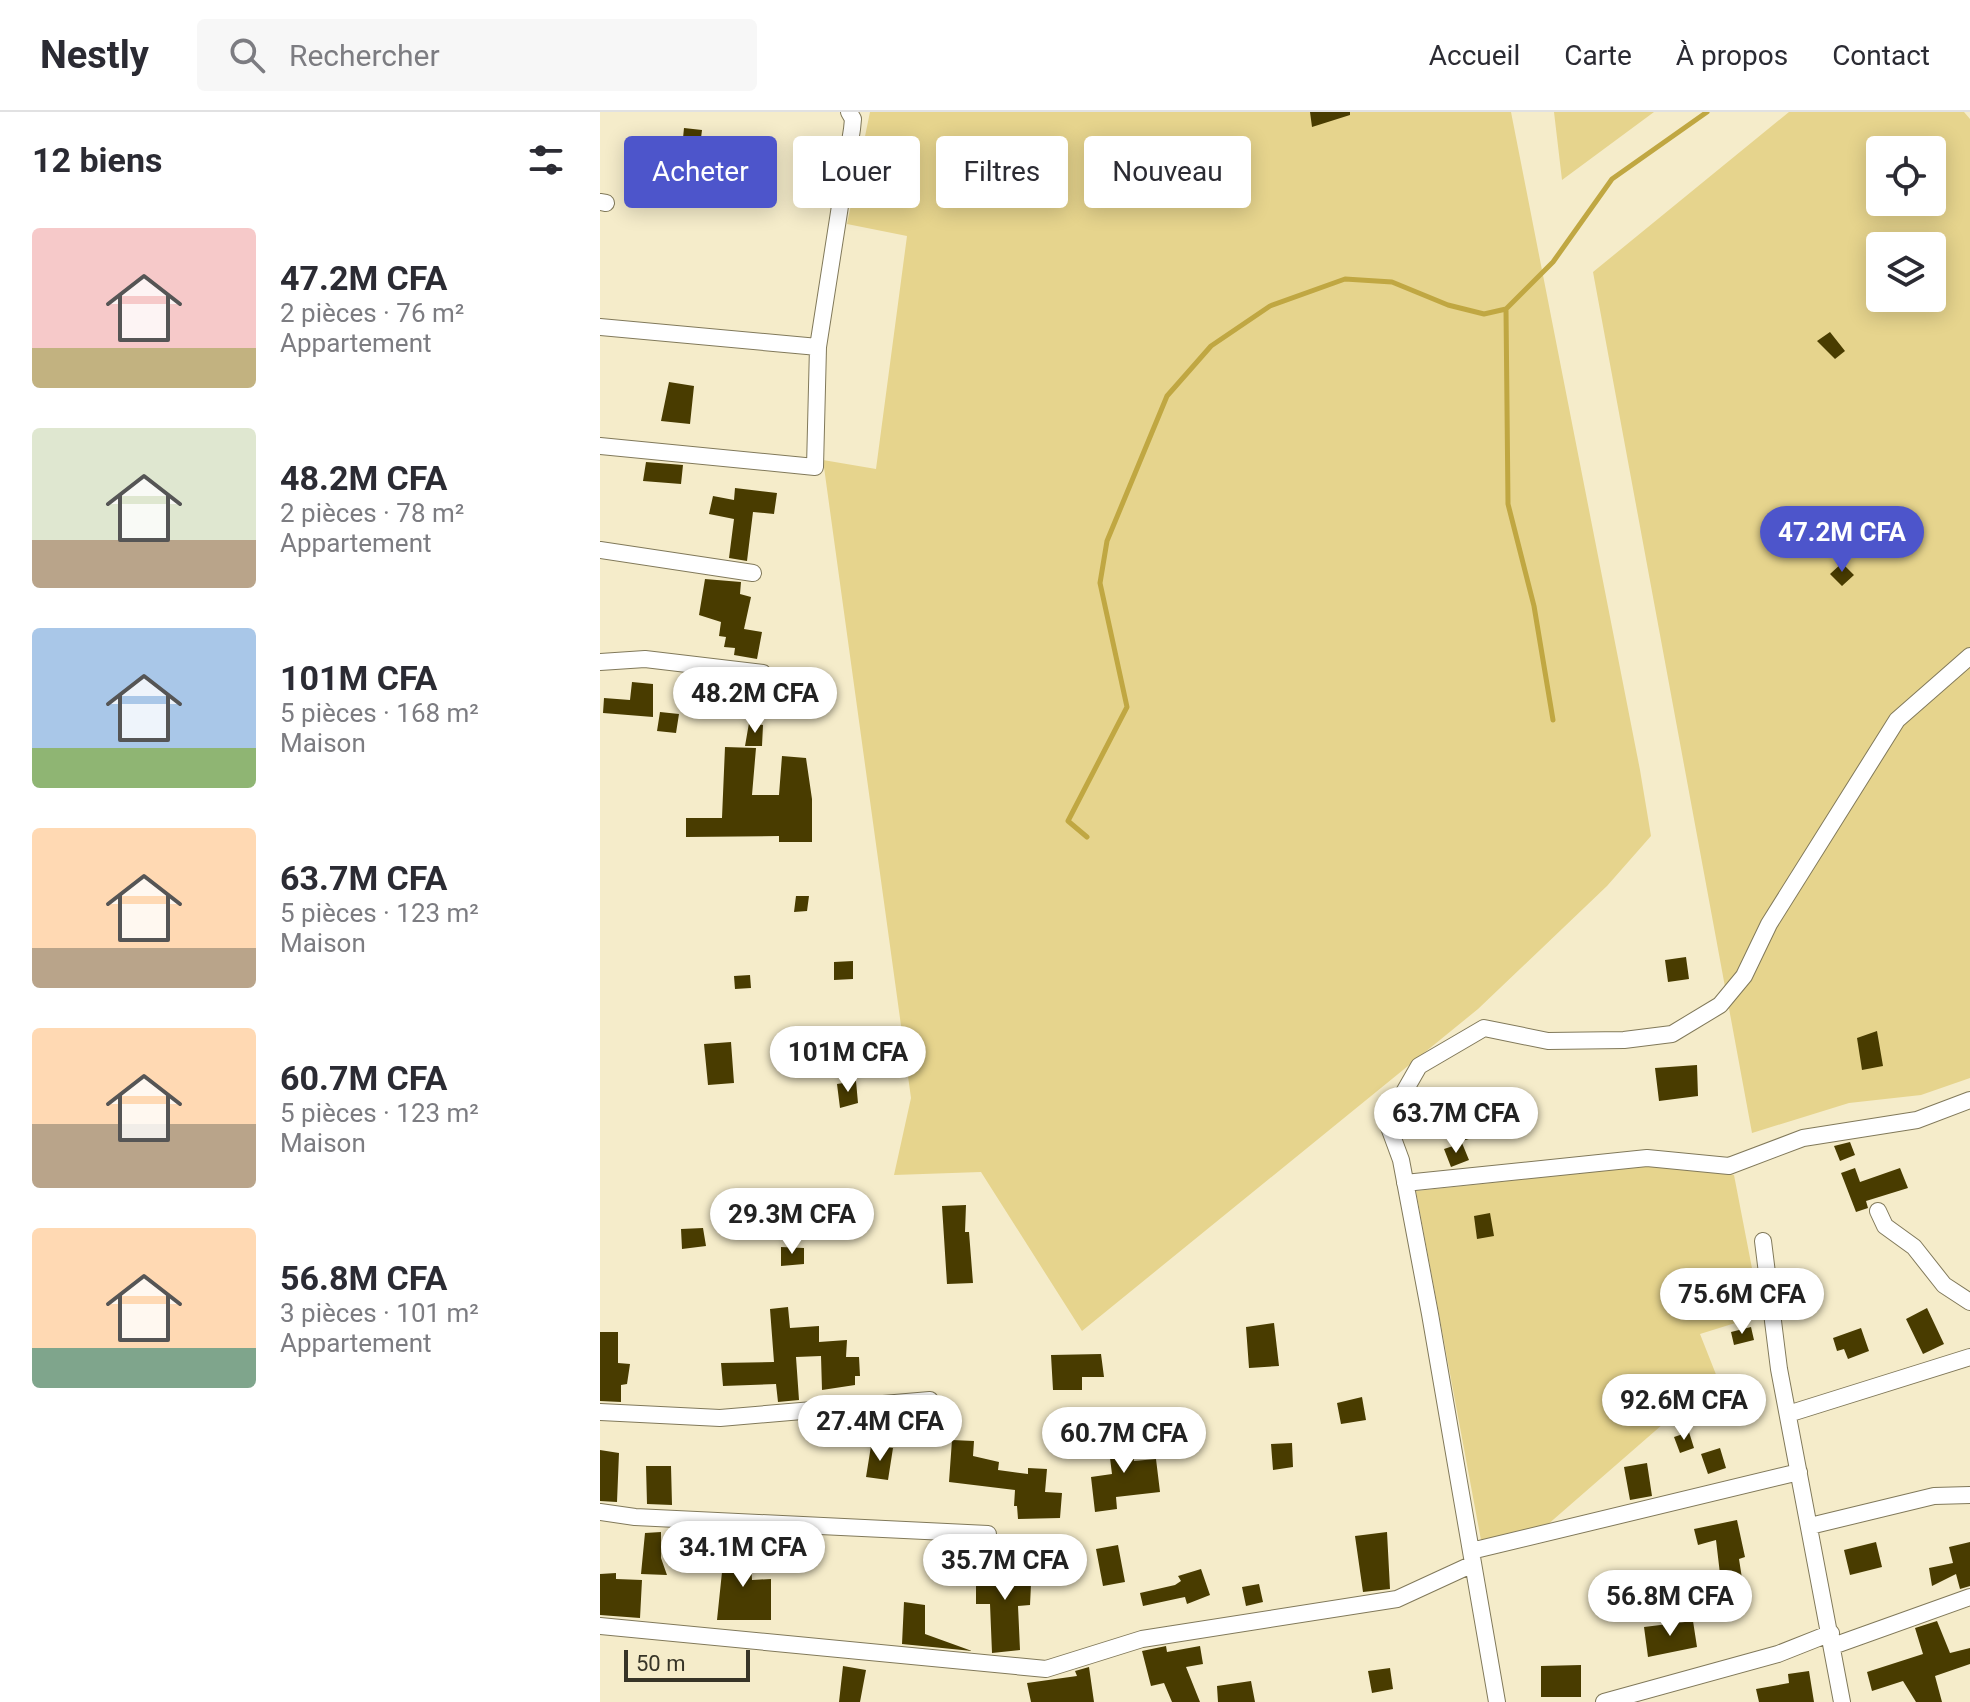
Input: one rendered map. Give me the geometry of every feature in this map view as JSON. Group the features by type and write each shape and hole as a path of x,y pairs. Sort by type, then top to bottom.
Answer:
{"street":[{"path":"600,446 815,467 818,347 852,129 853,119 849,112"},
{"path":"600,327 818,347"},
{"path":"600,550 753,573"},
{"path":"1497,1702 1405,1183 1387,1122 1419,1066 1484,1028 1548,1041 1624,1040 1672,1034 1720,1005 1744,976 1769,924 1897,720 1970,656"},
{"path":"600,662 645,659 718,665 763,673"},
{"path":"1405,1183 1647,1158 1729,1166 1803,1138 1917,1120 1970,1100"},
{"path":"1878,1211 1885,1226 1914,1247 1944,1285 1970,1302"},
{"path":"1763,1241 1788,1414 1842,1702"},
{"path":"1788,1414 1970,1357"},
{"path":"600,1412 720,1418 930,1400"},
{"path":"600,1626 1046,1669 1142,1639 1397,1599 1472,1558 1799,1472"},
{"path":"1810,1526 1934,1496 1970,1495"},
{"path":"600,1512 635,1517 988,1534"},
{"path":"1604,1702 1832,1640 1970,1597"}],"shaded area":[{"path":"870,112 1511,112 1640,770 1651,836 1607,886 1478,1009 1082,1331 981,1172 894,1175 911,1098 823,460 876,469 907,236 847,224 850,208 920,208 920,136 865,136"},
{"path":"1554,112 1654,112 1562,180"},
{"path":"1789,112 1964,112 1970,119 1970,1078 1921,1095 1849,1103 1752,1133 1593,272"},
{"path":"1647,1166 1734,1175 1761,1315 1700,1334 1717,1377 1546,1526 1481,1540 1416,1191"}],"building":[{"path":"1310,112 1350,112 1350,115 1312,127"},
{"path":"684,128 702,130 701,136 683,136"},
{"path":"1830,332 1845,351 1835,359 1817,341"},
{"path":"669,382 694,386 690,424 661,421"},
{"path":"646,462 683,465 681,484 643,481"},
{"path":"735,488 777,493 774,514 753,512 747,561 729,558 734,519 709,514 713,496 734,500"},
{"path":"1842,563 1854,575 1842,586 1830,574"},
{"path":"705,579 741,582 740,594 751,597 744,629 762,632 757,659 734,655 735,648 724,647 726,637 719,636 721,622 699,615"},
{"path":"632,682 653,684 653,717 603,713 604,698 630,700"},
{"path":"660,712 679,714 676,733 657,731"},
{"path":"749,723 763,725 762,746 745,746"},
{"path":"725,747 756,748 752,795 779,795 782,756 806,758 812,799 812,842 779,842 779,836 686,837 686,818 722,818"},
{"path":"796,896 809,896 807,911 794,912"},
{"path":"1686,957 1689,979 1668,982 1665,960"},
{"path":"853,961 853,979 834,980 834,962"},
{"path":"750,975 751,988 735,989 734,976"},
{"path":"1877,1031 1883,1066 1862,1070 1857,1038"},
{"path":"731,1042 734,1083 708,1085 704,1044"},
{"path":"1697,1065 1698,1096 1659,1101 1655,1068"},
{"path":"856,1081 858,1103 840,1108 837,1084"},
{"path":"1469,1121 1472,1138 1456,1143 1451,1125"},
{"path":"1850,1142 1855,1155 1840,1161 1834,1146"},
{"path":"1462,1143 1469,1160 1451,1167 1444,1149"},
{"path":"1855,1168 1860,1182 1900,1168 1908,1188 1866,1201 1868,1208 1856,1212 1841,1173"},
{"path":"765,1198 766,1224 752,1225 753,1199"},
{"path":"966,1205 965,1232 969,1232 973,1283 947,1284 942,1206"},
{"path":"1490,1213 1494,1236 1477,1239 1474,1216"},
{"path":"703,1228 706,1246 682,1249 681,1229"},
{"path":"781,1247 804,1248 804,1264 781,1266"},
{"path":"788,1307 790,1328 819,1326 819,1342 847,1340 846,1357 859,1357 860,1376 855,1376 855,1385 822,1390 821,1356 796,1357 799,1400 778,1402 776,1384 723,1386 721,1363 774,1362 770,1309"},
{"path":"1927,1308 1944,1344 1923,1354 1906,1319"},
{"path":"1274,1323 1279,1366 1249,1368 1246,1327"},
{"path":"1751,1327 1754,1340 1734,1345 1731,1332"},
{"path":"1861,1328 1869,1351 1848,1359 1844,1349 1837,1351 1833,1338"},
{"path":"600,1332 618,1332 618,1363 630,1364 627,1384 621,1385 621,1402 600,1401"},
{"path":"1101,1354 1104,1377 1082,1377 1082,1390 1053,1390 1051,1355"},
{"path":"1362,1397 1366,1420 1341,1424 1337,1403"},
{"path":"1131,1431 1134,1461 1156,1459 1160,1492 1116,1497 1117,1509 1095,1512 1091,1477 1112,1474 1107,1434"},
{"path":"1689,1432 1694,1448 1680,1453 1674,1437"},
{"path":"952,1440 974,1441 973,1456 999,1462 998,1470 1028,1474 1028,1468 1047,1469 1045,1492 1062,1493 1060,1518 1018,1519 1017,1506 1014,1506 1015,1490 949,1482"},
{"path":"1292,1443 1293,1467 1273,1470 1271,1444"},
{"path":"871,1446 893,1448 888,1480 866,1477"},
{"path":"1720,1448 1726,1468 1708,1474 1701,1454"},
{"path":"600,1450 619,1453 617,1502 600,1501"},
{"path":"1647,1463 1652,1496 1630,1500 1624,1467"},
{"path":"646,1466 671,1466 672,1505 647,1504"},
{"path":"1737,1520 1745,1557 1739,1559 1746,1604 1724,1608 1716,1540 1698,1545 1694,1529"},
{"path":"661,1532 661,1558 667,1575 641,1574 645,1533"},
{"path":"1387,1532 1390,1589 1363,1592 1355,1536"},
{"path":"1876,1542 1882,1567 1850,1575 1844,1550"},
{"path":"1970,1542 1970,1586 1960,1589 1956,1574 1932,1586 1929,1568 1953,1563 1949,1547"},
{"path":"726,1545 750,1545 752,1580 771,1579 771,1620 717,1620 722,1572 727,1573"},
{"path":"1118,1545 1125,1582 1103,1586 1096,1549"},
{"path":"1006,1564 1032,1564 1030,1605 1018,1606 1020,1650 992,1653 990,1604 976,1604 976,1572 981,1569 1006,1570"},
{"path":"1201,1569 1210,1595 1187,1604 1185,1597 1143,1606 1140,1593 1175,1585 1181,1581 1178,1576"},
{"path":"616,1573 616,1579 642,1580 640,1618 600,1615 600,1574"},
{"path":"1259,1584 1263,1602 1246,1606 1242,1587"},
{"path":"904,1602 925,1605 925,1634 972,1651 902,1644"},
{"path":"1693,1621 1697,1647 1648,1657 1644,1627"},
{"path":"1937,1621 1950,1653 1970,1648 1970,1664 1935,1676 1942,1702 1916,1702 1903,1681 1872,1691 1867,1672 1923,1654 1915,1628"},
{"path":"1166,1646 1167,1652 1200,1646 1203,1664 1186,1667 1200,1702 1172,1702 1164,1683 1151,1686 1142,1651"},
{"path":"1581,1665 1581,1697 1541,1697 1541,1666"},
{"path":"843,1666 866,1670 860,1702 839,1702"},
{"path":"1089,1667 1094,1702 1031,1702 1027,1683 1077,1676 1075,1671"},
{"path":"1390,1668 1393,1689 1372,1693 1368,1671"},
{"path":"1809,1671 1814,1702 1759,1702 1756,1689 1789,1683 1788,1674"},
{"path":"1251,1681 1255,1702 1218,1702 1217,1686"}],"waterway":[{"path":"1087,837 1068,821 1127,707 1100,583 1107,541 1167,396 1211,346 1270,306 1345,279 1392,282 1448,305 1484,314 1506,309 1553,262 1612,179 1707,112"},
{"path":"1506,309 1508,504 1534,606 1553,720"}]}
